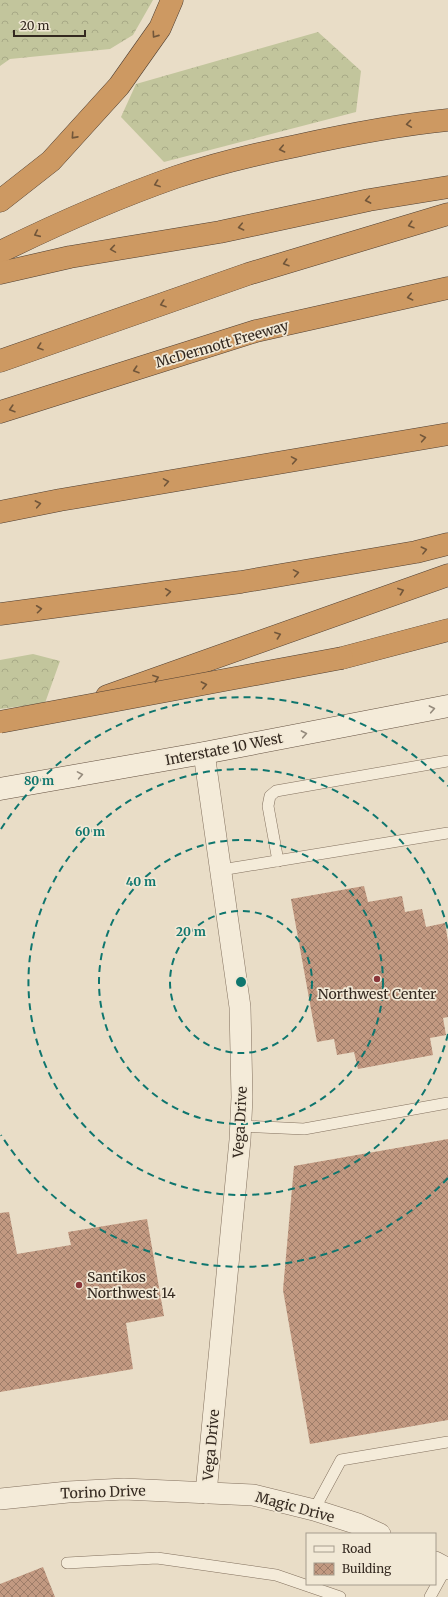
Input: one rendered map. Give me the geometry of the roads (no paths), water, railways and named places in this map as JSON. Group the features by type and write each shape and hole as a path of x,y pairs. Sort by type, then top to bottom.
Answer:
{"highway":[{"path":"0,201 51,162 119,86 160,28 172,0"},
{"path":"0,252 114,200 177,177 254,155 332,138 411,123 448,120"},
{"path":"0,273 70,256 220,232 369,200 448,187"},
{"path":"0,361 248,274 448,214"},
{"name":"McDermott Freeway","path":"0,412 256,331 448,288"},
{"path":"0,512 60,500 448,434"},
{"path":"0,614 241,582 416,552 448,544"},
{"path":"0,733 448,575"},
{"path":"342,658 448,630"},
{"path":"0,722 342,658 448,642"}],"main road":[{"name":"Interstate 10 West","path":"0,789 204,753 448,706"}],"street":[{"name":"Vega Drive","path":"204,753 240,1006 242,1097 241,1126 206,1493"},
{"name":"Torino Drive","path":"0,1499 68,1492 124,1489 206,1493"},
{"name":"Magic Drive","path":"206,1493 253,1495 314,1510 358,1524 378,1533"}],"lane":[{"path":"278,860 268,806 270,796 276,790 448,761"},
{"path":"220,870 448,833"},
{"path":"241,1126 304,1129 448,1103"},
{"path":"314,1510 341,1460 448,1442"},
{"path":"67,1563 157,1558 276,1575 340,1597"},
{"path":"436,1583 443,1566"},
{"path":"430,1597 435,1585"}],"place":[{"name":"Northwest Center","path":"377,979"},
{"name":"Santikos Northwest 14","path":"79,1285"}]}
